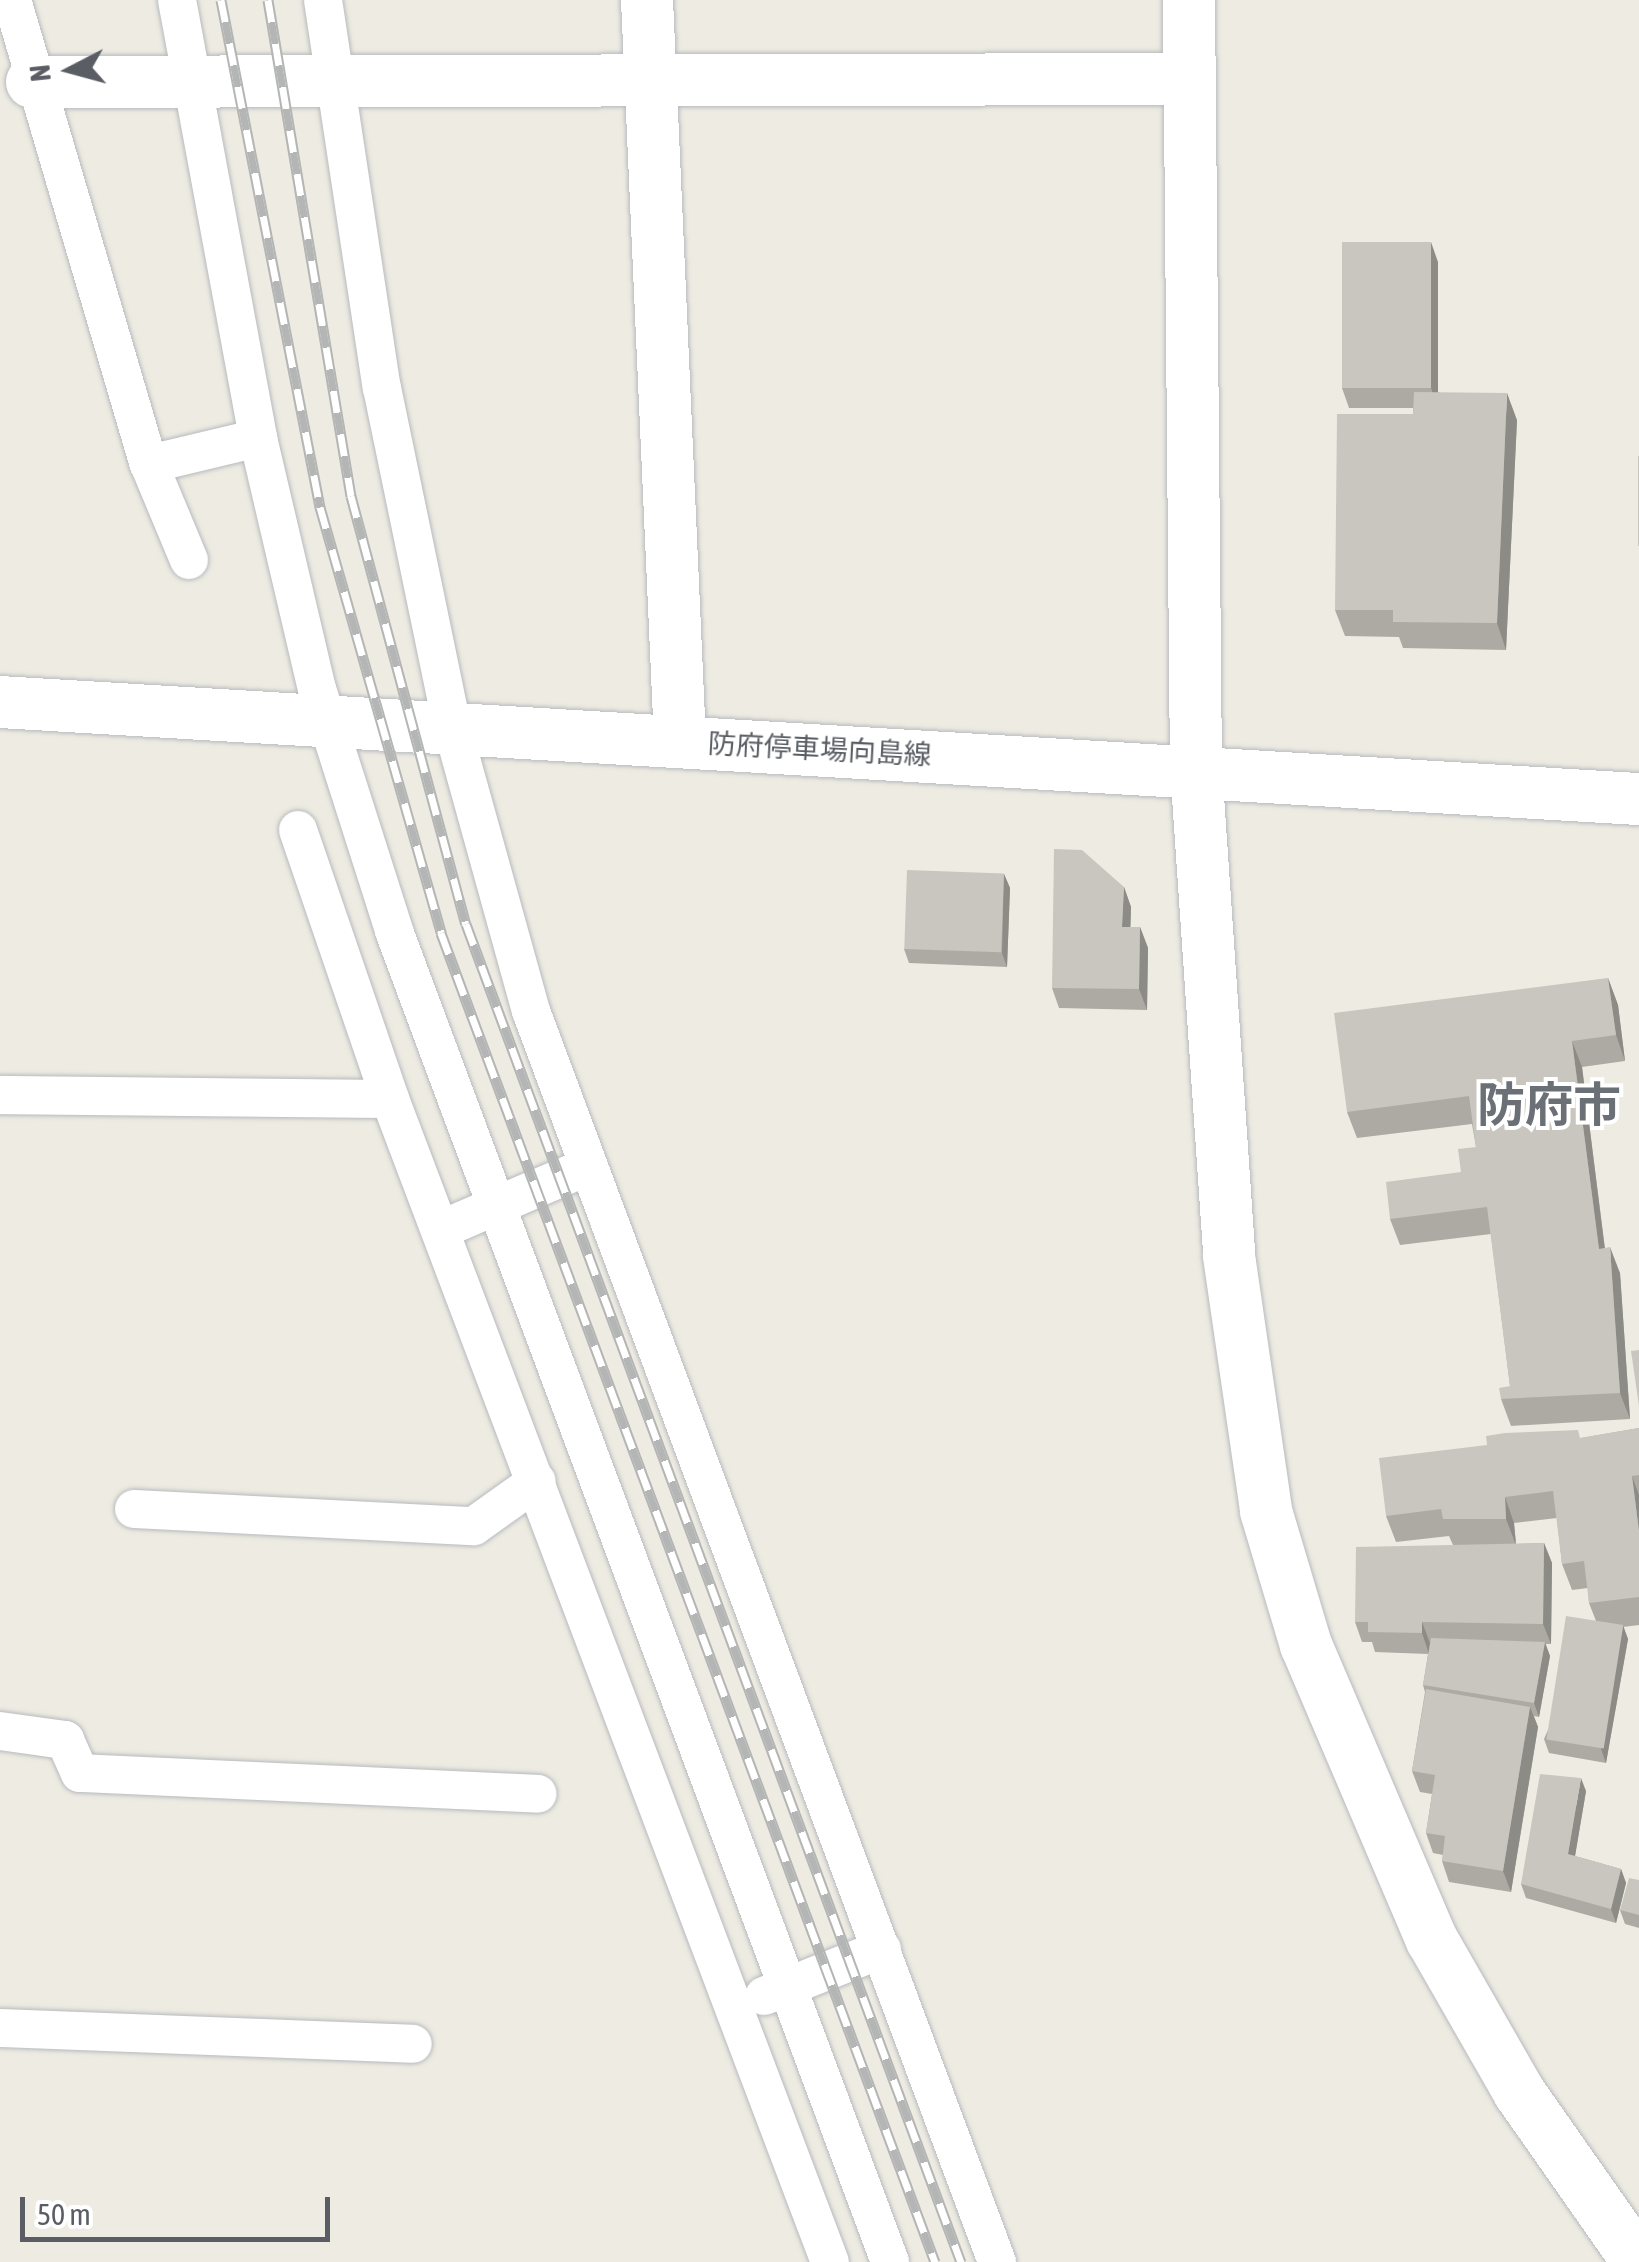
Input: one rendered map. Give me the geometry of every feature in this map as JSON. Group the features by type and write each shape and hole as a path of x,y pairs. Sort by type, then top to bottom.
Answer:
{"street":[{"path":"12,0 32,82 149,464 190,560"},
{"path":"177,0 258,438 330,724 394,931 890,2262"},
{"path":"323,0 382,388 453,730 584,1168 997,2262"},
{"path":"647,0 680,742"},
{"path":"1189,0 1196,767 1229,1256 1266,1511 1306,1645 1432,1940 1518,2092 1638,2262"},
{"path":"32,82 334,78 650,85 1188,79"},
{"path":"149,464 258,438"},
{"name":"防府停車場向島線","path":"0,702 330,724 1196,767 1639,798"},
{"path":"298,830 390,1098 830,2262"},
{"path":"338,952 394,931"},
{"path":"0,1095 390,1098"},
{"path":"440,1230 584,1168"},
{"path":"134,1509 474,1526 537,1481"},
{"path":"0,1731 65,1740 80,1773 538,1794"},
{"path":"734,2008 882,1949"},
{"path":"0,2028 413,2044"}],"building":[{"path":"1342,242 1431,242 1431,388 1342,388"},
{"path":"1414,392 1507,393 1497,623 1393,622 1393,610 1335,610 1337,414 1413,414"},
{"path":"1639,456 1639,546 1638,546"},
{"path":"1054,849 1082,850 1124,887 1122,927 1140,927 1139,989 1052,988"},
{"path":"907,870 1004,873 1001,952 904,949"},
{"path":"1608,978 1616,1035 1572,1041 1599,1249 1610,1247 1620,1393 1501,1399 1499,1388 1510,1386 1487,1207 1390,1219 1386,1182 1461,1172 1458,1149 1476,1147 1469,1096 1347,1112 1334,1013"},
{"path":"1639,1350 1639,1406 1631,1351"},
{"path":"1639,1428 1639,1475 1632,1476 1639,1531 1639,1597 1589,1603 1584,1561 1562,1564 1553,1491 1505,1497 1506,1519 1443,1519 1441,1509 1386,1516 1379,1458 1487,1445 1486,1436 1505,1433 1578,1430 1580,1438"},
{"path":"1544,1543 1543,1624 1422,1622 1422,1633 1368,1632 1368,1622 1355,1622 1356,1547"},
{"path":"1566,1616 1623,1625 1604,1749 1546,1739"},
{"path":"1431,1638 1545,1642 1534,1703 1423,1685"},
{"path":"1426,1689 1530,1707 1503,1871 1442,1861 1445,1836 1426,1833 1435,1775 1412,1771"},
{"path":"1540,1774 1581,1778 1568,1854 1621,1869 1611,1909 1521,1884"},
{"path":"1629,1878 1639,1880 1639,1915 1620,1910"}],"railway":[{"path":"221,0 320,507 441,933 935,2262"},
{"path":"268,0 351,496 466,924 961,2262"}],"district":[{"name":"防府市","path":"1549,1105"}]}
